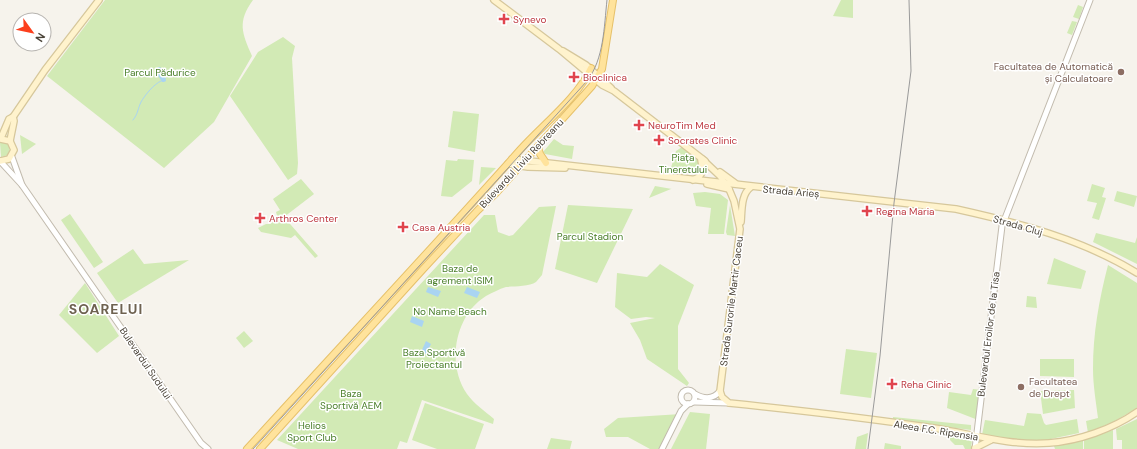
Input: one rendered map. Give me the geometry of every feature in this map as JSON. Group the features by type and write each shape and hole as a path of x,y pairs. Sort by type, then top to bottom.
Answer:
{"main road":[{"path":"0,161 6,161 12,157 14,147 10,141 1,138 9,119 13,117 41,75 99,0"},
{"path":"494,0 590,71 614,92 739,186"},
{"path":"598,78 613,0"},
{"name":"Bulevardul Liviu Rebreanu","path":"247,449 510,161 557,112 590,71"},
{"name":"Bulevardul Liviu Rebreanu","path":"260,449 425,267 521,166 598,78"},
{"path":"10,141 14,121 13,117"},
{"path":"538,147 540,154 546,162"},
{"path":"692,180 699,177 703,171 701,158"},
{"name":"Strada Surorile Martir Caceu","path":"701,158 720,176 729,189 734,201 740,229 720,391"},
{"name":"Strada Arieș","path":"510,161 526,160 546,162 573,167 891,202"},
{"name":"Strada Arieș","path":"510,161 521,166 552,168 573,167"},
{"name":"Strada Arieș","path":"692,180 729,189"},
{"path":"740,229 744,198 748,189 751,187"},
{"name":"Strada Cluj","path":"891,202 956,209 1004,220 1073,241 1096,251 1137,274"},
{"path":"720,391 722,397 729,403"},
{"name":"Aleea F.C. Ripensia","path":"729,403 927,427 1013,443 1061,442 1091,434 1137,412"},
{"path":"975,449 992,439"}],"street":[{"name":"Bulevardul Eroilor de la Tisa","path":"975,449 997,262 1004,220 1090,0"},
{"name":"Bulevardul Sudului","path":"12,157 22,185"},
{"name":"Bulevardul Sudului","path":"0,161 22,185 201,443 208,449"},
{"path":"681,411 681,395 686,390 691,390 695,394 708,398 716,395 720,391"},
{"path":"662,449 681,411 688,404 694,402 695,394"},
{"path":"682,400 688,404"},
{"name":"Aleea F.C. Ripensia","path":"694,402 729,403"},
{"path":"201,443 201,449"}],"green space":[{"name":"Parcul Pădurice","path":"105,0 253,0 243,21 244,34 252,56 214,122 164,168 47,76"},
{"path":"841,0 853,0 853,18 833,16"},
{"path":"1078,5 1083,7 1079,19 1073,17"},
{"path":"1072,21 1077,22 1072,35 1067,33"},
{"path":"283,37 295,46 292,58 298,163 297,174 288,180 230,96 258,52"},
{"path":"453,111 479,114 475,152 448,147"},
{"path":"20,135 36,144 22,154"},
{"path":"554,139 563,145 574,146 572,159 545,154 543,152"},
{"path":"4,142 9,145 10,152 8,155 1,157 0,143"},
{"name":"Piața Tineretului","path":"682,147 698,160 701,168 698,173 693,174 670,171 676,151"},
{"path":"458,159 474,160 472,181 452,197 441,196 446,160 457,161"},
{"path":"481,167 496,168 479,185"},
{"path":"301,179 314,194 284,217 318,256 315,258 295,235 291,238 261,232 258,228 266,224 270,224 278,219 276,212 280,210 273,199"},
{"path":"1092,184 1105,188 1102,197 1106,198 1099,220 1092,218 1097,203 1087,201"},
{"path":"655,186 672,189 649,198"},
{"path":"1117,191 1137,196 1134,207 1114,201"},
{"path":"705,192 720,194 728,200 724,234 708,234 711,208 696,206 693,193"},
{"name":"Parcul Stadion","path":"568,205 633,209 597,283 555,269"},
{"path":"730,205 735,236 727,235 726,232"},
{"path":"556,206 542,275 533,284 526,286 506,287 486,296 475,304 461,327 457,341 456,355 457,369 461,382 470,398 494,419 493,424 422,400 407,443 400,441 397,449 298,449 277,440 484,215 495,215 498,232 509,236 513,235 539,207"},
{"path":"70,214 103,262 94,268 61,220"},
{"path":"1096,233 1135,243 1137,237 1137,264 1093,242"},
{"path":"133,249 144,264 189,260 118,303 97,273"},
{"path":"1054,258 1086,271 1081,289 1047,284"},
{"path":"660,264 694,285 678,326 678,369 689,383 687,386 647,359 640,340 630,323 655,318 646,317 631,319 615,307 617,273 647,277"},
{"path":"1108,265 1137,283 1137,408 1115,421 1088,433 1086,421 1098,418 1093,375 1093,356 1099,304"},
{"path":"85,283 119,336 97,353 59,315"},
{"path":"1027,296 1036,297 1037,308 1026,307"},
{"path":"244,331 253,341 244,348 236,338"},
{"path":"846,349 877,353 871,398 840,394"},
{"path":"1040,359 1074,359 1074,377 1040,376"},
{"path":"973,389 981,390 978,420 947,408 949,392 971,395"},
{"path":"1074,390 1075,408 1043,414 1040,391"},
{"path":"425,403 484,424 475,449 437,449 412,440"},
{"path":"690,412 710,414 706,449 671,449"},
{"path":"1027,413 1041,414 1046,425 1077,419 1079,433 1046,440 1016,440 982,435 985,420 1024,426"},
{"path":"681,414 663,449 650,449 628,437 606,437 604,429 618,418"},
{"path":"893,417 971,425 971,430 893,420"},
{"path":"1137,419 1137,449 1122,449 1122,440 1117,440 1116,429"},
{"path":"1113,430 1113,449 1084,449 1084,439"},
{"path":"868,433 866,449 855,449 857,437"},
{"path":"950,435 972,439 971,449 965,449 963,445 955,445 950,440"},
{"path":"551,438 572,441 570,449 547,449"},
{"path":"1083,440 1083,449 1055,449 1054,446"},
{"path":"885,443 901,446 901,449 884,449"}],"water":[{"path":"158,67 160,67 165,73 166,81 164,82 162,82 156,72"},
{"path":"428,287 441,291 438,297 426,292"},
{"path":"467,287 480,292 477,298 464,293"},
{"path":"412,316 424,321 422,327 410,322"},
{"path":"426,341 431,344 426,354 421,352"}],"waterway":[{"path":"133,120 145,96 158,82 161,81"}],"tram line":[{"path":"253,449 587,81 593,72 600,53 604,32 607,0"},
{"path":"868,449 880,356 894,203 911,71 909,0"}],"place":[{"name":"Synevo","path":"504,19"},
{"name":"Facultatea de Automatică și Calculatoare","path":"1121,72"},
{"name":"Bioclinica","path":"574,77"},
{"name":"NeuroTim Med","path":"639,125"},
{"name":"Socrates Clinic","path":"659,140"},
{"name":"Regina Maria","path":"867,211"},
{"name":"Arthros Center","path":"260,218"},
{"name":"Casa Austria","path":"403,227"},
{"name":"Reha Clinic","path":"892,384"},
{"name":"Facultatea de Drept","path":"1021,387"}],"district":[{"name":"SOARELUI","path":"106,309"}],"park label":[{"name":"Baza de agrement ISIM","path":"460,274"},
{"name":"No Name Beach","path":"450,311"},
{"name":"Baza Sportivă Proiectantul","path":"434,358"},
{"name":"Baza Sportivă AEM","path":"351,398"},
{"name":"Helios Sport Club","path":"312,430"}]}
